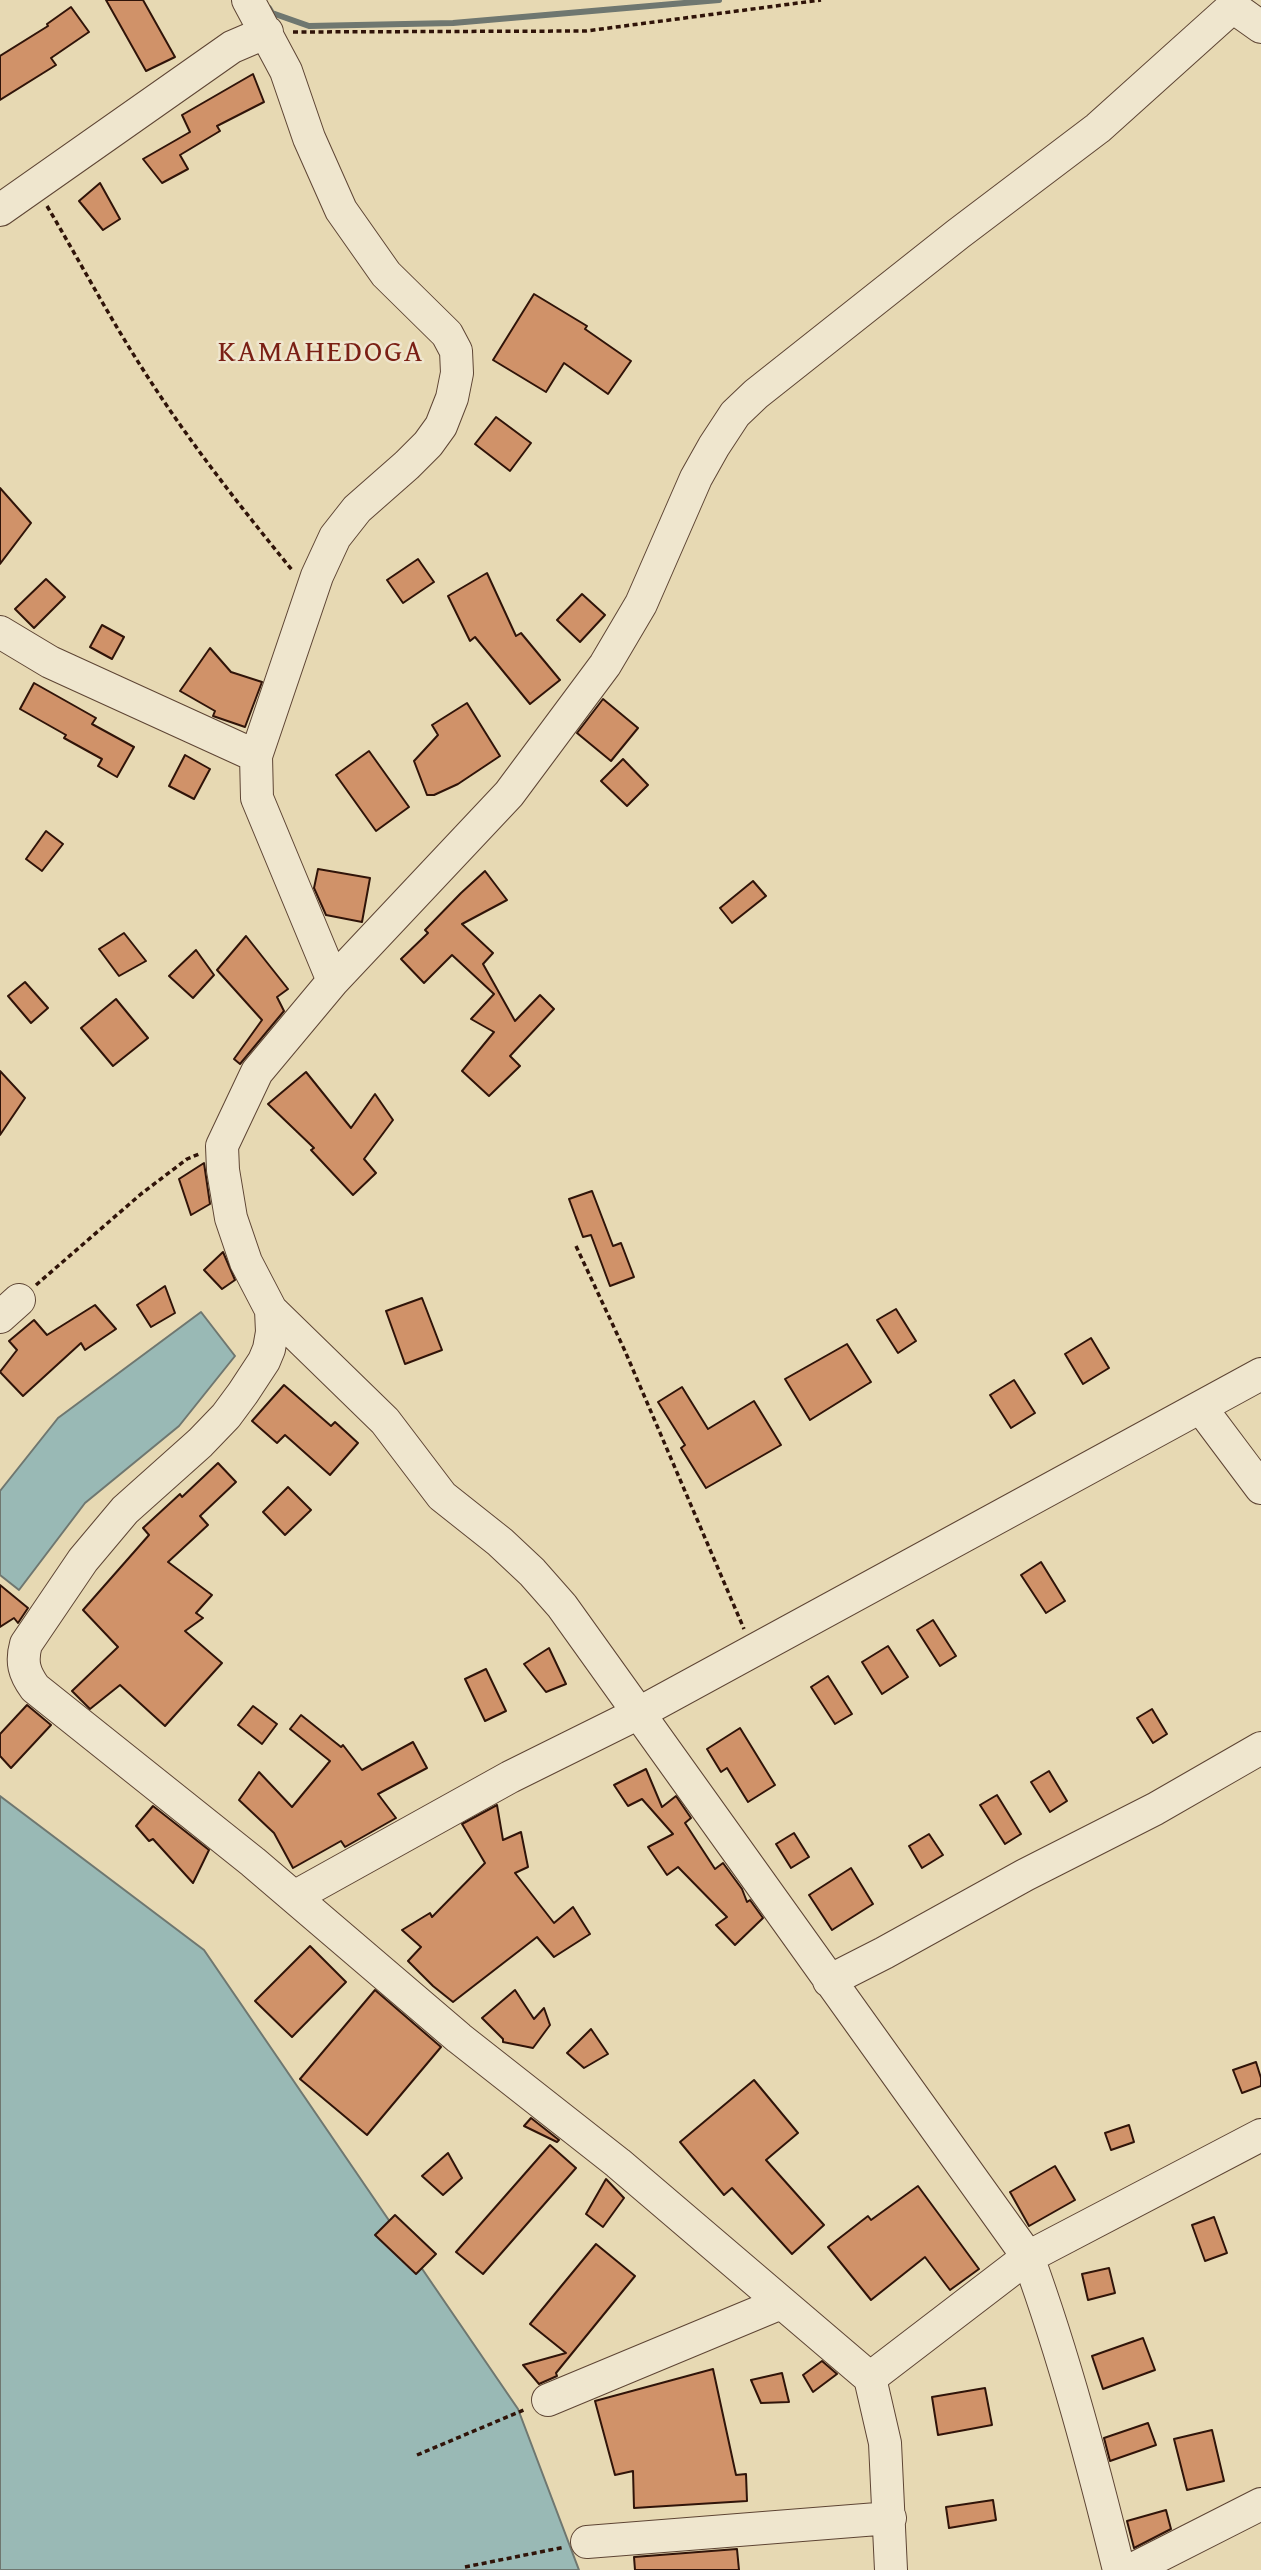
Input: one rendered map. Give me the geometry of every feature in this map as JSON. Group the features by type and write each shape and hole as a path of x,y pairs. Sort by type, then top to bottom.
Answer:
{"street":[{"path":"248,0 286,71 309,138 341,210 386,274 447,334 456,351 457,373 452,398 441,426 414,458 357,509 335,537 311,594 256,757 257,798 333,981"},
{"path":"1119,2570 1098,2483 1051,2319 1028,2258 562,1606 532,1572 500,1542 442,1496 385,1421 271,1310 246,1262 231,1218 222,1146 257,1072 333,981 509,794 605,665 641,604 696,478 735,414 756,394 926,259 1098,128 1227,12 1245,9"},
{"path":"0,210 232,47 267,32"},
{"path":"0,632 50,662 256,757"},
{"path":"271,1310 272,1332 269,1349 243,1393 200,1443 125,1510 83,1560 26,1644 23,1655 12,1659 35,1688 294,1897 458,2038 618,2162 870,2378 885,2443 891,2570"},
{"path":"294,1897 510,1777 639,1713 1261,1374"},
{"path":"1201,1408 1261,1488"},
{"path":"829,1981 1154,1809 1261,1748"},
{"path":"870,2378 1028,2258 1261,2135"},
{"path":"548,2400 782,2303"},
{"path":"1131,2570 1261,2504"},
{"path":"587,2542 890,2518"}],"path":[{"path":"267,32 586,30 821,0"},
{"path":"35,184 141,367 186,434 224,487 311,594"},
{"path":"9,1308 165,1175 187,1159 222,1146"},
{"path":"576,1246 625,1351 753,1650"},
{"path":"417,2455 548,2400"},
{"path":"465,2567 587,2542"}],"water":[{"path":"201,1312 235,1356 179,1426 85,1503 19,1590 0,1575 0,1491 58,1418"},
{"path":"0,1796 204,1950 518,2409 579,2570 0,2570"}],"building":[{"path":"106,0 143,0 175,57 146,71"},
{"path":"71,7 89,32 51,58 56,65 0,100 0,56 48,26 47,24"},
{"path":"253,74 264,102 217,126 220,131 180,155 188,169 162,183 143,159 190,132 182,115"},
{"path":"100,183 120,219 103,230 79,201"},
{"path":"534,294 587,326 585,329 631,361 608,394 564,363 546,392 493,360"},
{"path":"496,417 531,443 510,471 475,444"},
{"path":"0,488 31,523 0,564"},
{"path":"418,559 434,582 403,603 387,580"},
{"path":"487,573 516,636 521,633 560,680 530,704 475,637 470,641 448,596"},
{"path":"46,579 65,597 34,628 15,609"},
{"path":"582,594 605,615 580,642 557,620"},
{"path":"102,625 124,637 112,659 90,647"},
{"path":"210,648 231,672 262,682 245,727 213,716 215,711 180,691"},
{"path":"34,683 96,718 92,724 134,747 117,777 98,766 102,759 20,709"},
{"path":"603,699 638,728 611,761 577,733"},
{"path":"467,703 500,756 458,784 434,795 427,795 414,761 438,735 432,725"},
{"path":"369,751 409,807 376,831 336,775"},
{"path":"185,755 210,769 194,799 169,786"},
{"path":"623,759 648,785 627,806 601,781"},
{"path":"46,831 63,844 42,871 26,859"},
{"path":"318,869 370,878 362,922 326,915 314,888"},
{"path":"485,871 507,900 462,924 493,953 483,964 515,1021 540,995 554,1009 510,1056 520,1066 489,1096 462,1071 494,1032 471,1019 494,994 452,955 424,983 401,959 428,933 425,930"},
{"path":"753,881 766,896 732,923 720,908"},
{"path":"124,933 146,961 119,976 99,949"},
{"path":"246,936 288,989 277,997 284,1011 240,1064 234,1059 262,1020 217,970"},
{"path":"196,950 214,975 193,998 169,976"},
{"path":"25,982 48,1008 31,1023 8,996"},
{"path":"116,999 148,1038 113,1066 81,1028"},
{"path":"0,1071 25,1098 0,1135"},
{"path":"306,1072 351,1128 375,1094 393,1120 364,1159 376,1173 353,1195 311,1150 314,1148 268,1104"},
{"path":"204,1163 210,1204 191,1215 179,1179"},
{"path":"592,1191 613,1246 621,1243 634,1277 610,1286 591,1235 583,1237 569,1199"},
{"path":"223,1252 235,1280 222,1289 204,1270"},
{"path":"165,1286 175,1313 151,1327 137,1305"},
{"path":"422,1298 442,1350 405,1364 386,1311"},
{"path":"95,1305 116,1329 85,1350 81,1343 23,1396 0,1372 17,1350 9,1341 34,1320 47,1335"},
{"path":"896,1309 916,1341 898,1353 877,1320"},
{"path":"1091,1338 1109,1368 1083,1384 1065,1354"},
{"path":"847,1344 871,1382 810,1420 785,1379"},
{"path":"1014,1380 1035,1413 1011,1428 990,1395"},
{"path":"284,1385 331,1426 335,1422 358,1443 330,1475 285,1435 277,1443 252,1421"},
{"path":"682,1387 708,1429 754,1401 781,1445 706,1488 681,1448 685,1445 658,1402"},
{"path":"218,1463 236,1482 200,1516 208,1525 168,1562 212,1595 196,1613 203,1618 185,1631 222,1663 165,1726 120,1685 90,1709 72,1691 118,1647 83,1610 149,1535 143,1528 180,1494 182,1497"},
{"path":"288,1487 311,1510 285,1535 263,1512"},
{"path":"1041,1562 1065,1601 1046,1613 1021,1575"},
{"path":"0,1585 28,1608 18,1623 14,1618 0,1627"},
{"path":"933,1620 956,1656 940,1666 917,1630"},
{"path":"888,1646 908,1677 882,1694 862,1662"},
{"path":"549,1648 566,1684 546,1692 524,1664"},
{"path":"486,1669 506,1711 485,1721 465,1679"},
{"path":"828,1676 852,1714 835,1724 811,1687"},
{"path":"27,1705 51,1725 11,1768 0,1756 0,1734"},
{"path":"253,1706 277,1724 262,1744 238,1725"},
{"path":"1152,1709 1167,1734 1153,1743 1137,1718"},
{"path":"301,1715 341,1747 343,1745 362,1770 413,1742 427,1768 378,1794 396,1818 345,1847 341,1841 293,1868 274,1833 239,1800 259,1772 292,1807 330,1761 290,1729"},
{"path":"740,1728 775,1785 748,1802 727,1768 721,1772 707,1749"},
{"path":"646,1769 662,1807 676,1796 691,1818 685,1823 715,1869 723,1863 742,1889 747,1902 750,1900 763,1918 735,1945 716,1925 727,1917 678,1867 667,1875 648,1847 673,1834 642,1799 628,1806 614,1785"},
{"path":"1049,1771 1067,1801 1050,1812 1031,1782"},
{"path":"997,1795 1021,1834 1005,1844 980,1805"},
{"path":"497,1805 503,1840 521,1832 528,1867 515,1873 554,1923 573,1907 590,1934 554,1957 537,1937 453,2002 408,1961 421,1947 402,1930 430,1913 432,1917 485,1863 462,1824"},
{"path":"153,1806 209,1850 193,1883 153,1839 149,1841 136,1826"},
{"path":"794,1833 809,1857 791,1868 776,1844"},
{"path":"929,1834 943,1855 922,1868 909,1846"},
{"path":"851,1868 873,1904 832,1930 809,1895"},
{"path":"310,1946 346,1982 292,2037 255,2001"},
{"path":"375,1990 441,2047 367,2135 300,2079"},
{"path":"515,1990 534,2019 544,2008 550,2025 533,2048 503,2042 482,2018"},
{"path":"591,2029 608,2054 584,2068 567,2053"},
{"path":"1256,2062 1261,2086 1242,2093 1233,2070"},
{"path":"754,2080 798,2133 766,2160 824,2225 792,2254 732,2188 724,2195 680,2142"},
{"path":"531,2118 559,2140 557,2142 524,2126"},
{"path":"1129,2125 1134,2142 1111,2150 1105,2133"},
{"path":"550,2145 576,2168 483,2274 456,2252"},
{"path":"448,2153 462,2178 443,2195 422,2176"},
{"path":"1055,2166 1075,2200 1029,2226 1010,2192"},
{"path":"606,2179 624,2198 603,2227 586,2214"},
{"path":"918,2186 979,2269 950,2290 925,2257 871,2300 828,2247 868,2216 871,2220"},
{"path":"395,2215 436,2254 416,2274 375,2235"},
{"path":"1214,2217 1227,2253 1205,2261 1192,2225"},
{"path":"596,2244 635,2276 556,2373 557,2376 539,2384 523,2365 566,2353 530,2324"},
{"path":"1109,2268 1115,2293 1088,2300 1082,2274"},
{"path":"1143,2338 1155,2370 1103,2389 1092,2356"},
{"path":"822,2361 837,2374 813,2392 803,2375"},
{"path":"713,2369 736,2475 746,2474 747,2501 634,2508 633,2471 615,2475 595,2401"},
{"path":"782,2373 789,2402 761,2403 751,2380"},
{"path":"985,2388 992,2425 938,2435 932,2397"},
{"path":"1148,2423 1156,2445 1110,2461 1104,2438"},
{"path":"1212,2430 1224,2481 1187,2490 1174,2439"},
{"path":"993,2500 996,2520 949,2528 946,2507"},
{"path":"1166,2510 1171,2529 1134,2548 1127,2521"},
{"path":"737,2549 739,2570 635,2570 634,2557"}],"waterway":[{"path":"269,8 272,13 309,26 453,23 719,0"}],"district":[{"name":"KAMAHEDOGA","path":"321,353"}]}
